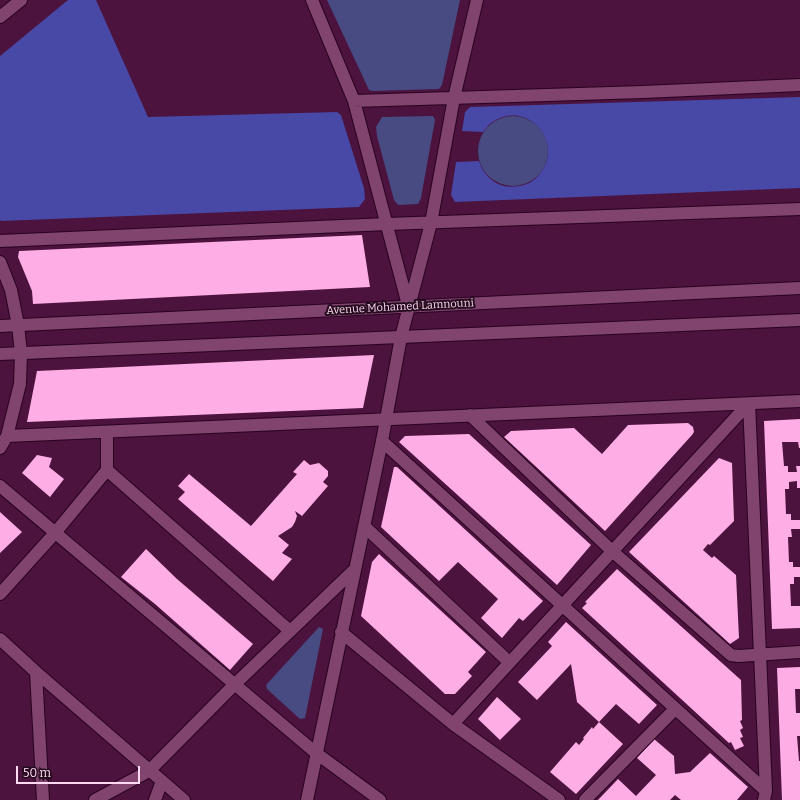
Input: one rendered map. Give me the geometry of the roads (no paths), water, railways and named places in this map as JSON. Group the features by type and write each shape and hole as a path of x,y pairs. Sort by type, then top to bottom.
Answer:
{"street":[{"path":"0,17 21,0"},
{"path":"312,0 354,101 409,306"},
{"path":"306,800 382,441 401,337 431,223 454,98 477,0"},
{"path":"354,101 651,92 800,85"},
{"path":"0,241 387,224 800,209"},
{"path":"0,262 11,290 18,325 21,353 20,384 6,436 0,448"},
{"name":"Avenue Mohamed Lamnouni","path":"0,326 800,288"},
{"path":"0,354 800,320"},
{"path":"6,436 800,401"},
{"path":"453,724 749,403"},
{"path":"749,403 765,796"},
{"path":"470,415 612,551 731,654 738,656 800,652"},
{"path":"0,594 55,533 107,470 107,432"},
{"path":"382,441 675,709 765,796"},
{"path":"107,470 290,631"},
{"path":"0,486 316,754 380,800"},
{"path":"364,526 510,662"},
{"path":"95,800 149,771 234,685 354,570"},
{"path":"341,632 453,724 559,800"},
{"path":"0,639 149,771 184,800"},
{"path":"36,672 43,800"},
{"path":"585,800 675,709"},
{"path":"155,800 162,781"}]}
